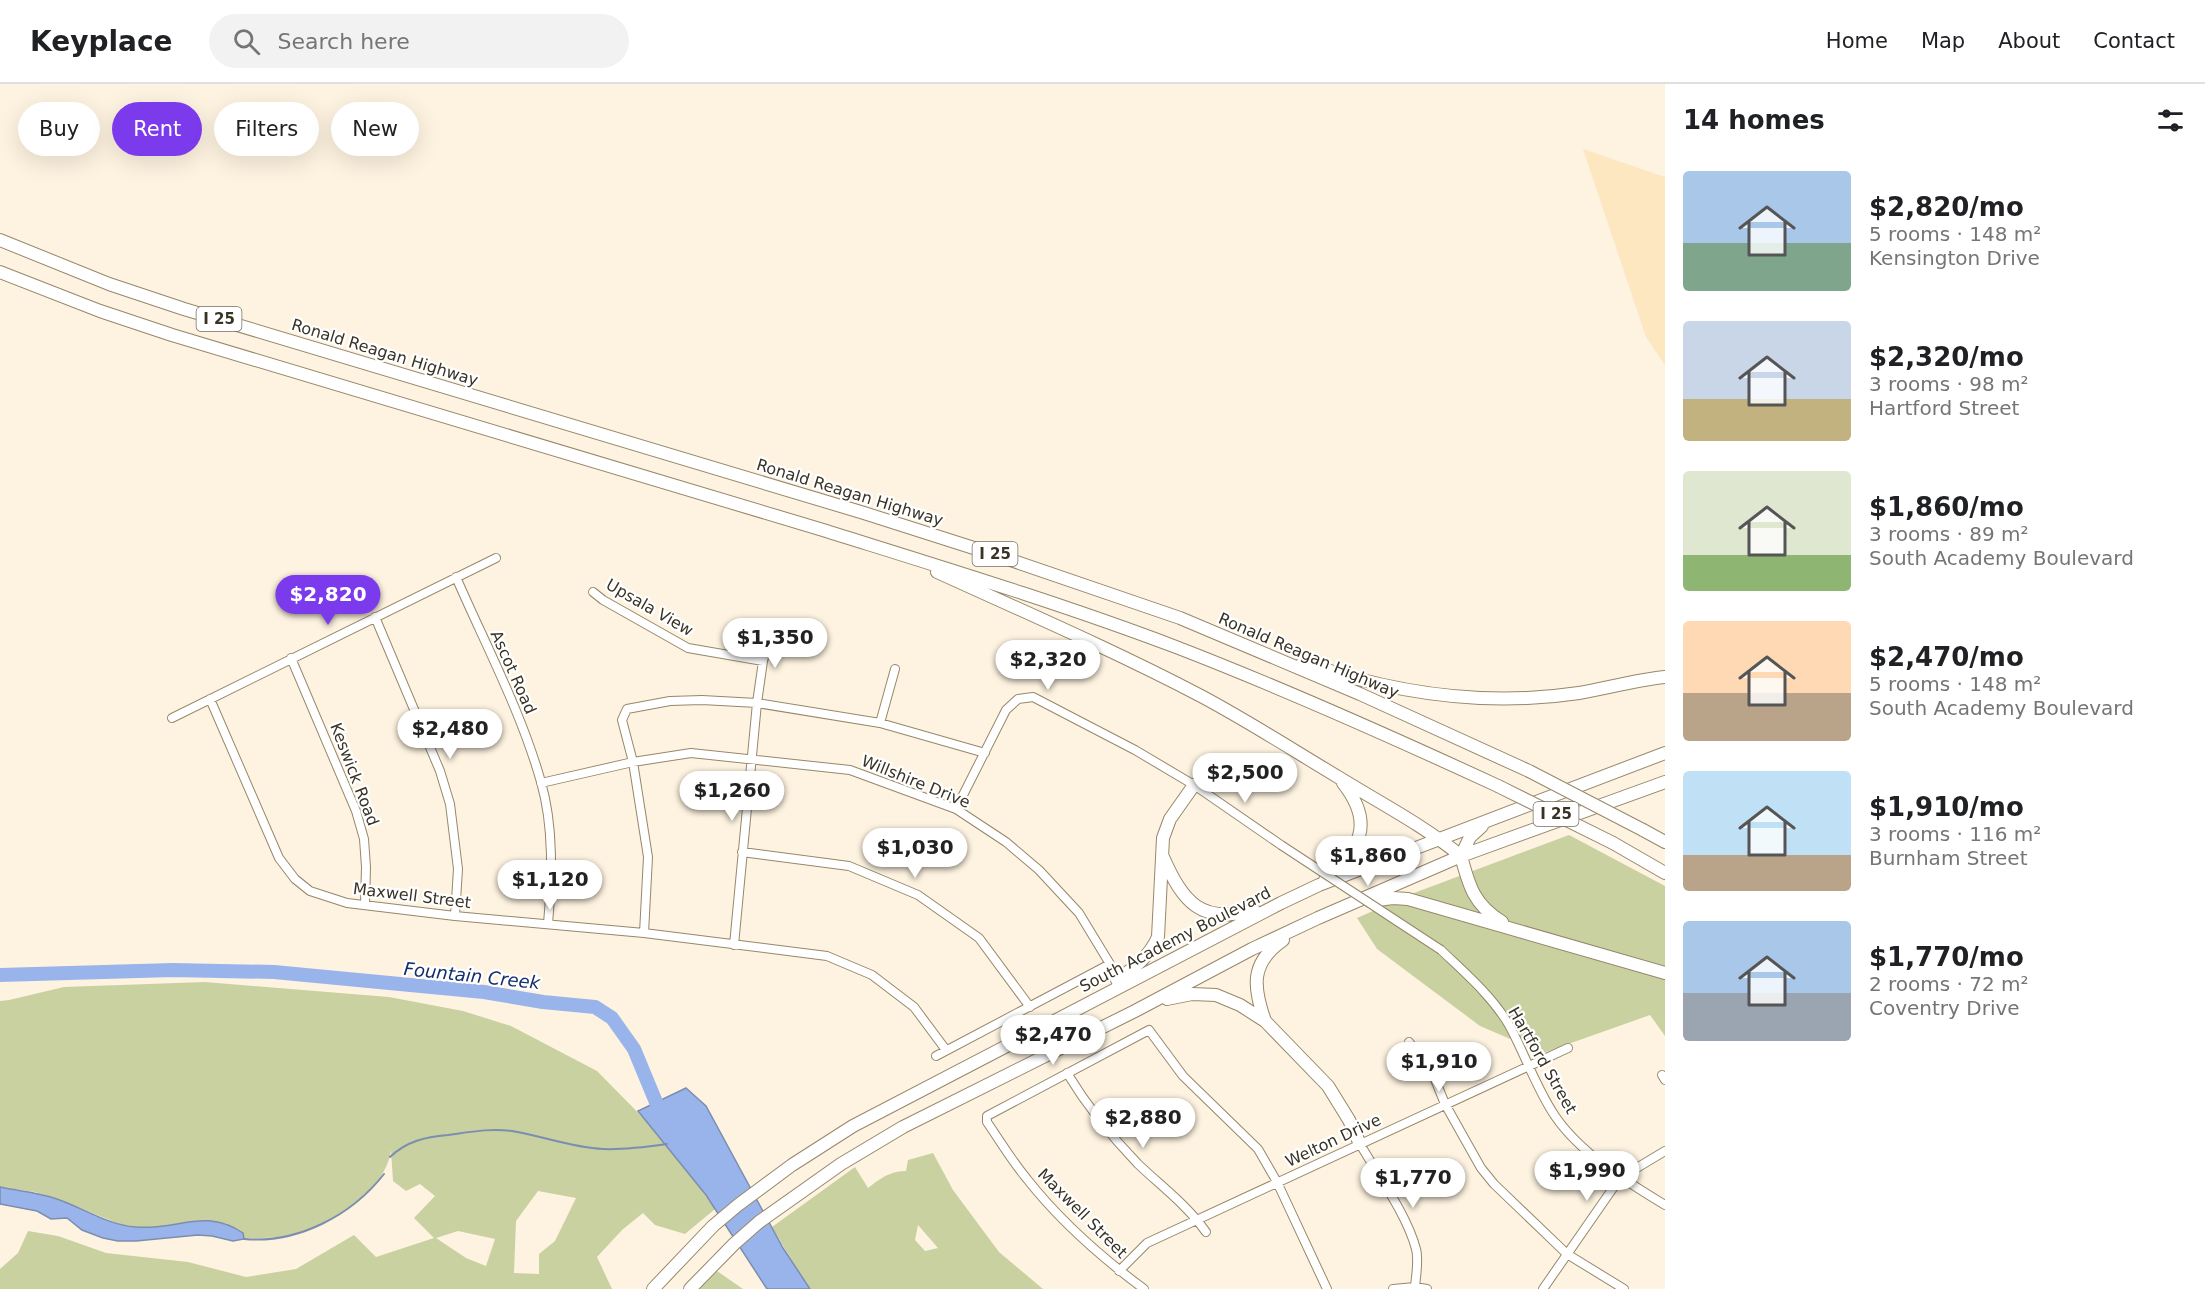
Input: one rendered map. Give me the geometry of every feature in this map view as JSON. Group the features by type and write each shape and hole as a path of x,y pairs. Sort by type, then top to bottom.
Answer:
{"highway":[{"name":"Ronald Reagan Highway","path":"0,240 109,284 184,309 864,513 1002,556 1180,618 1360,694 1529,771 1665,842"},
{"name":"I 25","path":"0,272 172,335 968,575 1176,647 1372,727 1613,843 1665,873"},
{"path":"915,560 1200,696 1278,739 1439,838 1461,856 1476,898 1489,914 1510,927"},
{"path":"1233,640 1278,652 1353,679 1456,697 1504,699 1578,693 1665,676"},
{"name":"South Academy Boulevard","path":"653,1289 713,1226 763,1185 819,1147 893,1104 1319,885 1665,753"},
{"path":"1319,885 1347,860 1356,847 1361,830 1354,797 1339,778"},
{"path":"690,1289 759,1222 841,1164 903,1127 1135,1011 1252,949 1318,918 1461,856 1665,782"},
{"path":"1084,1004 1142,962 1152,950 1158,937 1160,919 1163,838 1170,819 1194,785"},
{"path":"1461,856 1470,837 1488,821"},
{"path":"1161,854 1182,895 1204,910 1227,916 1281,903"},
{"path":"1348,906 1393,898 1408,899 1665,972"},
{"path":"1265,1021 1256,995 1257,975 1261,963 1275,945 1318,918"},
{"path":"1135,1011 1167,999 1192,993 1216,995 1240,1005 1265,1021 1328,1086 1349,1120 1360,1144"}],"street":[{"path":"171,718 496,558"},
{"name":"Ascot Road","path":"456,577 525,735 541,783 549,829 552,886 548,924"},
{"name":"Upsala View","path":"593,592 603,600 688,648 763,661"},
{"path":"375,617 440,771 450,804 458,869 455,916"},
{"path":"734,945 757,703 763,661 772,630"},
{"name":"Keswick Road","path":"291,658 356,811 364,839 365,905"},
{"path":"880,723 895,669"},
{"name":"Hartford Street","path":"956,809 1006,711 1018,699 1033,698 1135,750 1194,785 1441,950 1475,982 1508,1023 1555,1116 1576,1140 1620,1178 1665,1205"},
{"name":"Maxwell Street","path":"210,699 279,858 286,869 310,891 332,900 365,905 455,916 644,933 828,956 872,975 914,1007 946,1050"},
{"path":"644,933 648,857 633,762 622,720 627,709 670,701 757,703 880,723 985,753"},
{"name":"Willshire Drive","path":"541,783 633,762 691,753 850,770 956,809 1006,842 1039,870 1079,913 1110,964 1030,1007"},
{"path":"742,852 849,866 918,895 979,938 1030,1007 936,1056"},
{"path":"1206,1232 1182,1203 1138,1164 1104,1126 1067,1073 1149,1030 1183,1076 1258,1149 1277,1182 1327,1289"},
{"path":"1409,1042 1432,1072 1445,1104 1481,1168 1494,1185 1567,1254 1624,1289"},
{"name":"Welton Drive","path":"1119,1271 1147,1243 1568,1048"},
{"name":"Maxwell Street","path":"1067,1073 987,1116 987,1122 1027,1179 1057,1213 1119,1271 1144,1289"},
{"path":"1360,1144 1410,1234 1417,1251 1415,1287"},
{"path":"1542,1289 1620,1178 1665,1151"},
{"path":"1394,1289 1415,1287 1426,1289"}],"shaded area":[{"path":"1583,149 1665,177 1665,365 1646,337"}],"green space":[{"path":"1569,835 1665,886 1665,1036 1650,1015 1543,1053 1480,1026 1377,949 1357,918 1414,893"},
{"path":"205,982 389,997 463,1011 511,1026 597,1071 669,1144 715,1209 685,1234 655,1225 643,1213 622,1230 597,1257 612,1289 0,1289 0,1269 18,1253 28,1231 58,1236 106,1253 188,1262 246,1277 296,1269 354,1235 376,1257 434,1238 414,1218 435,1196 420,1184 406,1191 393,1181 391,1150 387,1166 378,1180 352,1206 319,1226 276,1237 244,1239 243,1233 226,1223 150,1228 122,1225 55,1198 35,1192 0,1187 0,1001 64,987","holes":["538,1191 576,1198 555,1241 539,1254 539,1274 514,1273 516,1221","458,1231 495,1239 486,1266 466,1258 436,1238"]},
{"path":"933,1153 953,1190 999,1252 1043,1289 809,1289 772,1227 855,1167 868,1188 881,1178 906,1171 908,1160","holes":["918,1225 938,1248 925,1251 915,1240"]},
{"path":"717,1271 743,1289 699,1289"}],"water":[{"path":"686,1088 706,1106 783,1248 810,1289 767,1289 706,1195 638,1111"},
{"path":"0,1187 48,1196 125,1226 151,1227 203,1221 216,1222 229,1225 243,1233 244,1239 233,1241 198,1235 136,1241 103,1238 82,1230 67,1218 51,1219 37,1211 0,1204"}],"waterway":[{"name":"Fountain Creek","path":"0,975 173,970 274,972 484,992 543,1002 595,1007 612,1018 634,1049 663,1119"},
{"path":"390,1157 403,1147 424,1139 488,1130 512,1131 591,1148 627,1149 667,1144"},
{"path":"244,1239 284,1237 322,1224 356,1202 384,1174"}]}
